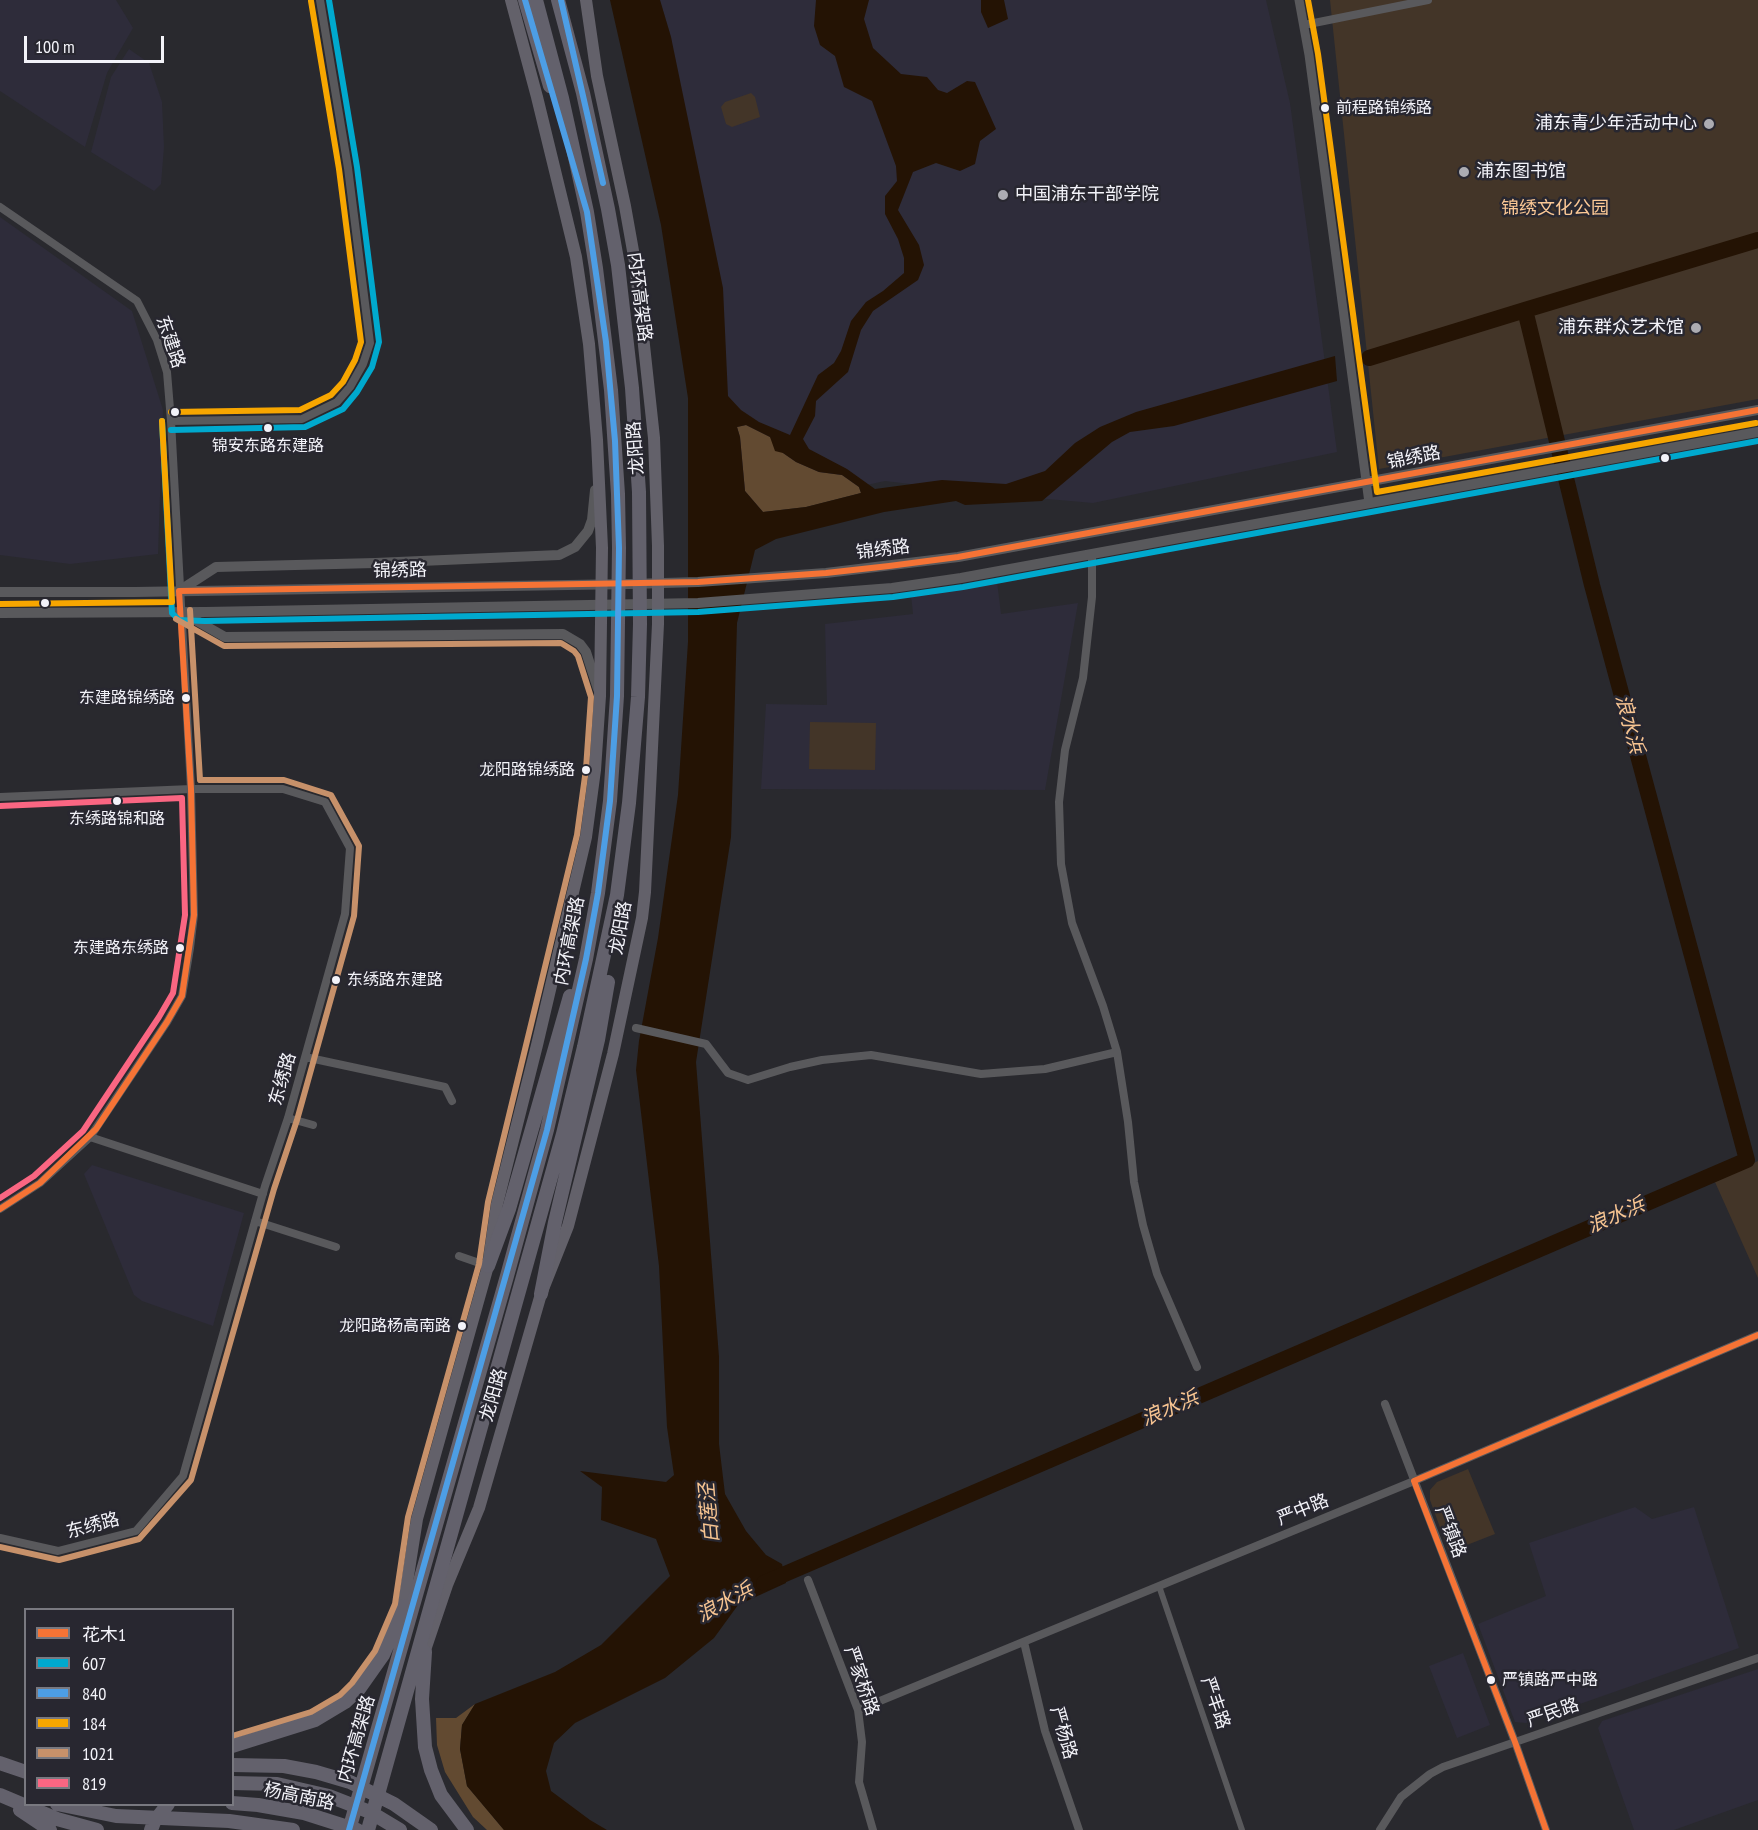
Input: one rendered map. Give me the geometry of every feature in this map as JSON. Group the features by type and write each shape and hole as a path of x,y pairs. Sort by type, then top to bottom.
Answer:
{"highway":[{"path":"525,0 587,212"},
{"name":"内环高架路","path":"347,1830 507,1276 568,1043 605,848 614,754 619,624 619,537 611,390 587,212 565,108 536,0"},
{"name":"内环高架路","path":"368,1830 523,1280 582,1058 617,895 629,803 638,697 640,624 639,492 632,388 618,265 593,135 559,0"},
{"path":"488,1266 509,1209 598,893"},
{"path":"541,1294 555,1222 598,1040 608,981 617,895"},
{"path":"234,1745 315,1720 345,1702 359,1689 383,1654 404,1606"},
{"path":"426,1645 422,1699 425,1747 441,1795 467,1830"},
{"path":"0,1763 22,1770"},
{"path":"234,1765 284,1766 350,1782 394,1804 432,1830"},
{"path":"234,1783 277,1784 312,1791 360,1807 400,1830"},
{"path":"0,1789 24,1796"},
{"path":"0,1796 50,1830"},
{"path":"0,1796 24,1806"},
{"name":"杨高南路","path":"234,1803 304,1814 357,1830"},
{"path":"25,1806 57,1819 97,1830"},
{"name":"杨高南路","path":"67,1806 116,1816 230,1821 293,1830"},
{"path":"151,1830 153,1822 166,1806"}],"main road":[{"path":"347,1830 387,1683 404,1606 411,1552 423,1494 488,1266 497,1204 589,821 595,770 600,696 602,548 596,417 589,344 579,270 511,0"},
{"name":"龙阳路","path":"374,1830 426,1645 488,1481 541,1294 568,1226 613,1054 642,918 658,624 656,492 644,337 625,206 597,76 586,0"},
{"name":"锦绣路","path":"0,592 698,582 826,573 958,557 1758,411"},
{"path":"179,591 216,567 515,558 550,556 566,552 582,540 592,520 595,490 596,417"},
{"name":"锦绣路","path":"0,613 698,603 892,588 961,578 1758,432"},
{"path":"181,611 225,637 563,634 580,644 586,652 600,696"}],"street":[{"path":"171,421 302,419 337,402 350,387 363,364 370,343 348,168 320,0"},
{"path":"1299,0 1369,503"},
{"path":"1304,25 1428,0"},
{"name":"东建路","path":"0,207 137,301 157,340 167,372 191,789 194,915 182,996 167,1022 90,1137 40,1183 0,1209"},
{"path":"1092,554 1092,597 1083,678 1065,750 1059,802 1061,864 1072,923 1117,1052 1128,1122 1134,1182 1143,1225 1157,1274 1197,1367"},
{"name":"东绣路","path":"0,797 191,789 283,789 325,802 350,848 345,914 183,1476 136,1531 58,1551 0,1538"},
{"path":"636,1028 705,1044 728,1073 748,1080 790,1066 871,1055 981,1074 1045,1069 1117,1052"},
{"path":"305,1057 446,1087 452,1101"},
{"path":"288,1118 313,1125"},
{"path":"90,1137 263,1194"},
{"path":"255,1221 336,1247"},
{"path":"459,1256 488,1266"},
{"name":"严中路","path":"858,1710 1414,1481 1758,1335"},
{"name":"严镇路","path":"1385,1404 1515,1742 1546,1830"},
{"name":"严家桥路","path":"808,1581 858,1710 862,1742 860,1782 873,1830"},
{"name":"严丰路","path":"1158,1586 1242,1830"},
{"name":"严杨路","path":"1024,1642 1045,1731 1079,1830"},
{"name":"严民路","path":"1380,1830 1401,1797 1430,1774 1458,1762 1758,1658"}],"shaded area":[{"path":"0,0 116,0 133,28 107,73 85,147 0,91"},
{"name":"中国浦东干部学院","path":"660,0 1266,0 1290,103 1337,452 1093,503 885,481 734,514 671,37"},
{"path":"129,49 149,63 162,102 164,147 161,184 154,191 91,152 111,77"},
{"path":"0,217 132,311 163,410 158,554 70,564 0,555"},
{"path":"746,425 770,437 783,453 796,462 819,472 842,475 859,487 861,493 806,507 763,512 745,491 737,427"},
{"path":"997,581 1001,614 1078,603 1045,790 761,789 766,704 827,705 825,624 913,614 911,595"},
{"path":"92,1165 244,1213 213,1326 142,1301 134,1295 84,1174"},
{"path":"1635,1507 1652,1519 1694,1507 1739,1648 1526,1723 1515,1722 1478,1624 1546,1596 1529,1543"},
{"path":"1463,1653 1490,1725 1457,1738 1429,1666"},
{"path":"1758,1669 1758,1800 1674,1830 1634,1830 1598,1728 1602,1721"},
{"path":"475,1704 462,1725 460,1749 467,1786 504,1830 487,1830 473,1817 445,1772 437,1745 436,1718 456,1718"}],"green space":[{"name":"锦绣文化公园","path":"1330,0 1758,0 1758,399 1379,469"},
{"path":"751,93 755,97 760,117 732,127 726,124 721,107 725,102"},
{"path":"810,722 876,723 875,770 809,769"},
{"path":"1758,1161 1758,1278 1715,1182"},
{"path":"1468,1469 1495,1534 1449,1552 1430,1500 1430,1490 1437,1482"}],"water":[{"name":"白莲泾","path":"610,0 660,0 671,37 723,288 728,396 741,410 759,422 790,435 818,375 834,363 841,351 851,321 866,302 904,273 904,258 898,239 885,214 885,196 897,181 896,166 872,101 844,87 835,56 820,45 814,26 816,0 869,0 864,19 873,48 901,74 927,77 938,90 947,93 967,81 975,82 996,129 980,141 975,164 960,171 936,163 913,172 898,210 919,245 924,265 918,280 873,311 861,330 848,372 816,401 815,416 803,439 809,449 847,469 875,489 942,480 1006,484 1045,471 1075,443 1100,427 1136,412 1335,356 1337,381 1174,426 1130,432 1112,442 1042,501 965,505 956,501 884,512 776,539 755,550 737,623 731,837 696,1062 719,1357 719,1444 725,1494 746,1531 766,1555 782,1564 786,1583 738,1605 714,1638 665,1678 575,1723 554,1743 546,1771 551,1791 607,1830 504,1830 467,1786 460,1749 462,1725 475,1704 555,1672 601,1645 670,1576 656,1539 601,1520 602,1487 580,1471 666,1482 674,1475 667,1427 659,1266 636,1070 639,1041 658,938 678,795 688,642 688,398 661,225","holes":["746,425 770,437 775,451 819,472 842,475 859,487 861,493 806,507 763,512 745,491 737,427"]},
{"path":"981,0 1004,0 1008,19 988,28 981,12"}],"waterway":[{"path":"1369,358 1758,240"},
{"name":"浪水浜","path":"764,1583 1747,1160 1592,585 1525,310"}],"transit line":[{"name":"607","path":"171,430 305,427 343,409 357,392 372,367 379,342 357,167 329,0"},
{"name":"840","path":"349,1830 547,1130 586,959 598,893 610,801 617,696 619,548 615,441 606,342 587,212 525,0"},
{"name":"840","path":"561,0 603,183"},
{"name":"184","path":"1308,0 1318,54 1377,492 1756,423"},
{"name":"184","path":"171,412 300,410 331,395 343,382 355,360 361,342 339,169 311,1"},
{"name":"花木1","path":"0,1209 40,1183 96,1129 182,996 194,915 191,789 179,591 698,582 889,566 958,557 1758,410"},
{"name":"607","path":"162,421 172,613 179,620 205,621 698,612 893,597 963,587 1758,441"},
{"name":"184","path":"0,604 172,602 162,421"},
{"name":"1021","path":"0,1547 59,1560 139,1539 191,1480 274,1189 297,1120 354,916 359,846 331,795 284,780 200,780 190,610"},
{"name":"1021","path":"176,619 224,646 561,643 578,656 591,697 586,769 577,835 488,1202 479,1264 408,1517 395,1604 375,1651 352,1683 340,1695 311,1712 234,1735"},
{"name":"819","path":"0,806 182,798 185,915 173,993 159,1017 83,1131 34,1176 0,1198"},
{"name":"花木1","path":"1546,1830 1515,1742 1414,1481 1758,1335"}],"place":[{"name":"前程路锦绣路","path":"1325,108"},
{"name":"浦东青少年活动中心","path":"1709,124"},
{"name":"浦东图书馆","path":"1464,172"},
{"name":"中国浦东干部学院","path":"1003,195"},
{"name":"浦东群众艺术馆","path":"1696,328"},
{"name":"锦安东路东建路","path":"268,428"},
{"name":"东建路锦绣路","path":"186,698"},
{"name":"龙阳路锦绣路","path":"586,770"},
{"name":"东绣路锦和路","path":"117,801"},
{"name":"东建路东绣路","path":"180,948"},
{"name":"东绣路东建路","path":"336,980"},
{"name":"龙阳路杨高南路","path":"462,1326"},
{"name":"严镇路严中路","path":"1491,1680"}]}
